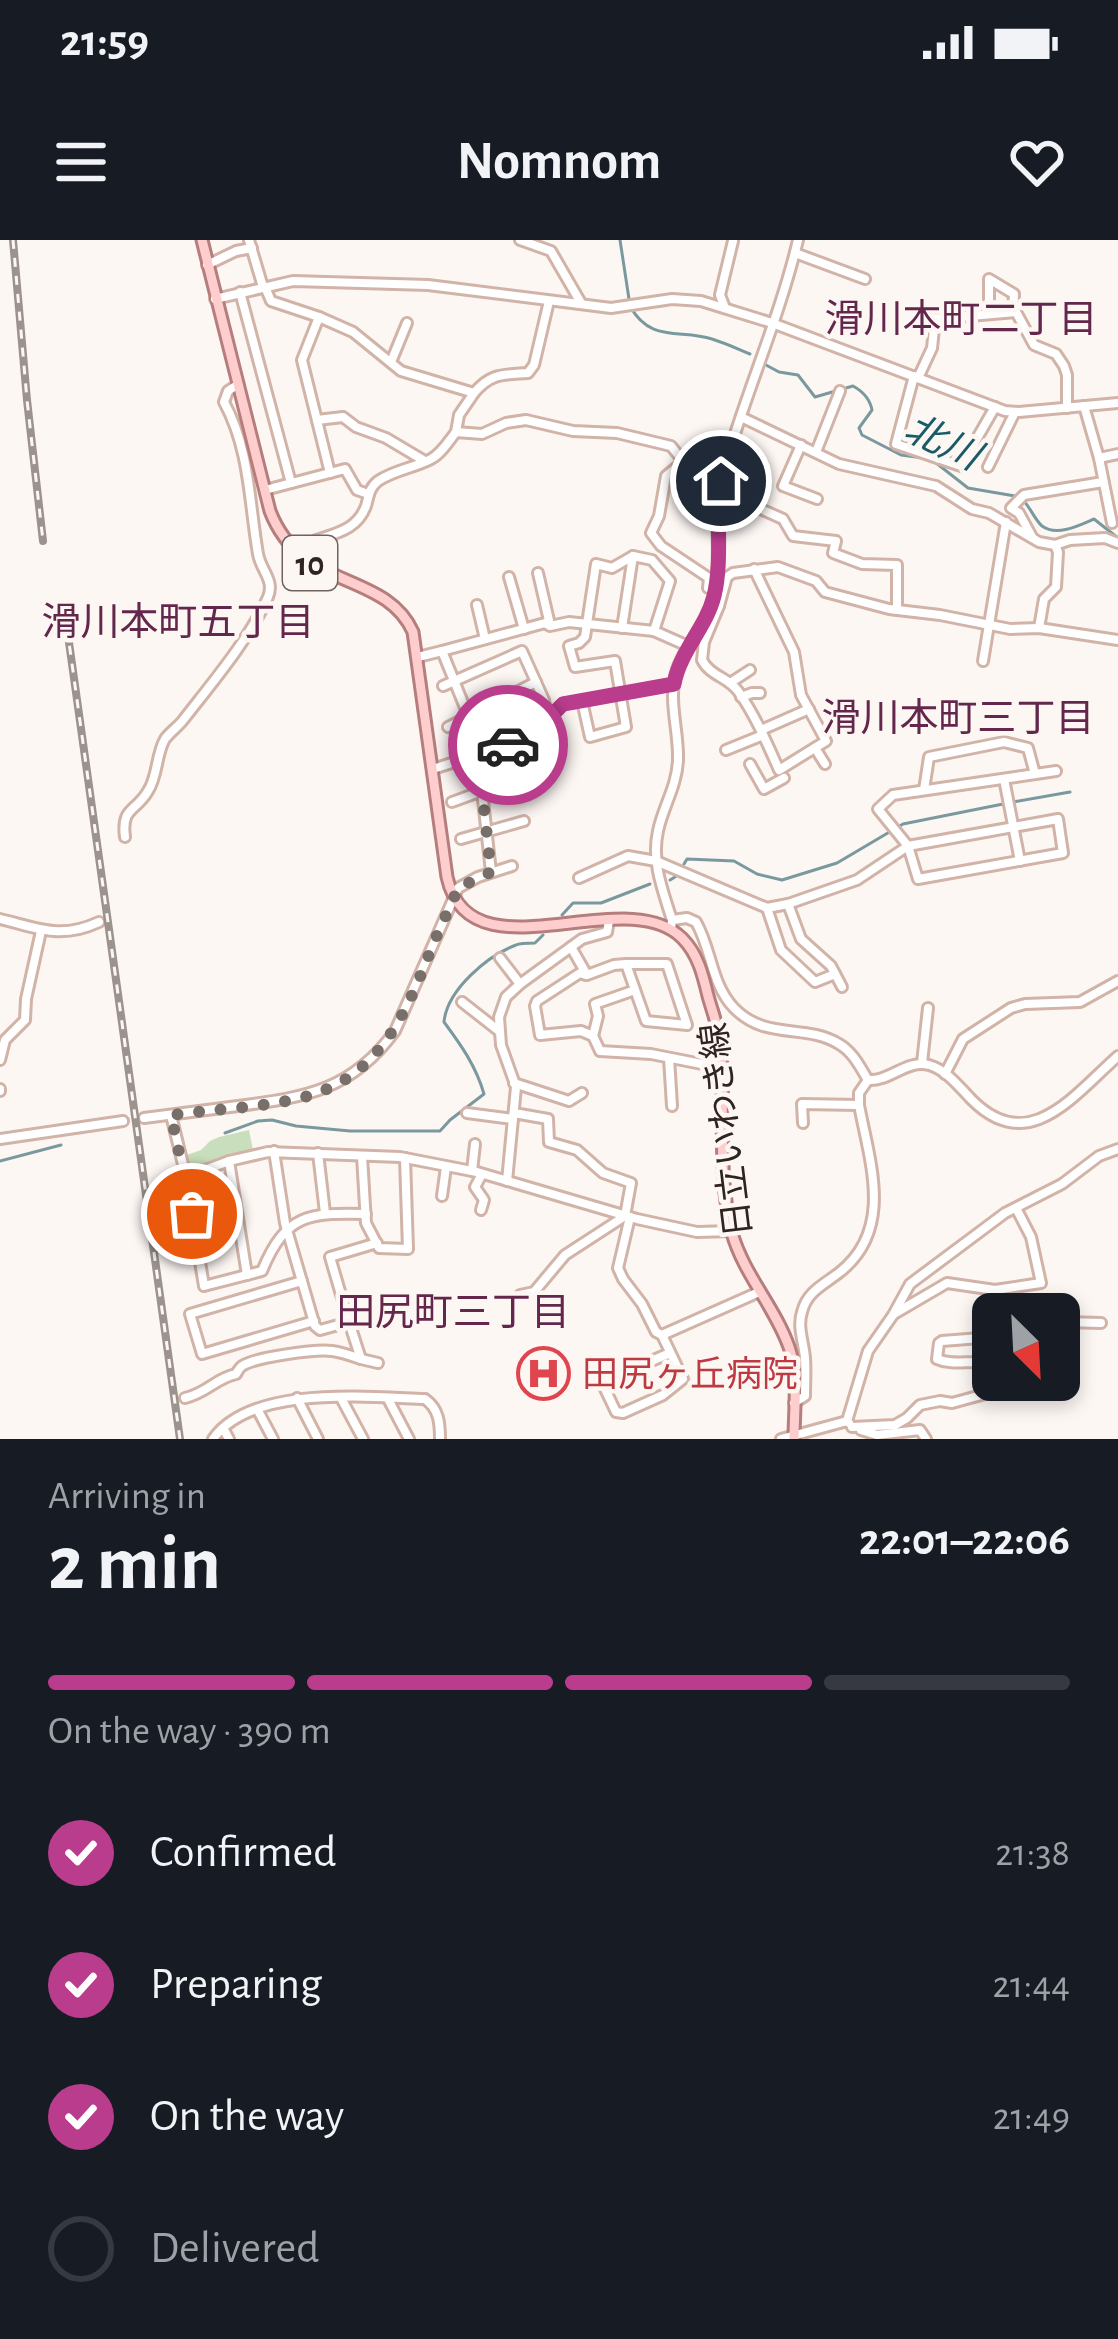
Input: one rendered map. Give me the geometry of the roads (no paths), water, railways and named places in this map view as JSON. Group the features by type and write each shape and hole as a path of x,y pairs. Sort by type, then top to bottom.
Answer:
{"main road":[{"name":"10","path":"202,240 275,524 291,547 321,569 388,600 413,632 454,899"},
{"path":"454,899 477,920 497,926 609,921 672,925"},
{"name":"日立いわき線","path":"672,925 700,966 719,1036 726,1196 732,1231 789,1348 794,1437"}],"street":[{"path":"520,240 557,258 581,304"},
{"path":"799,240 721,481 715,605 688,646 674,684 678,765 658,826 656,861 672,925 686,918 696,922 720,988 737,1011 758,1025 838,1043 868,1080"},
{"path":"725,308 720,295 733,241"},
{"path":"207,265 250,244 271,301 353,332 401,371 474,393"},
{"path":"795,253 865,279"},
{"path":"989,314 989,279 1014,294 1013,312"},
{"path":"215,299 292,281 428,286 611,308 672,299 701,301 1015,412 1118,403"},
{"path":"240,292 291,483"},
{"path":"314,541 348,530 358,521 368,494 379,481 434,458 457,432 459,416 485,380 528,373 534,365 548,301"},
{"path":"995,407 961,466 896,445 916,377 932,348 935,319 1016,312 1034,345 1056,354 1064,366 1067,408"},
{"path":"319,316 302,361 330,473"},
{"path":"391,362 407,323"},
{"path":"125,837 123,821 150,789 165,739 240,643 270,592 271,581 258,559 252,497 234,421 224,402 237,385"},
{"path":"816,452 840,391"},
{"path":"1084,406 1112,523"},
{"path":"988,467 1015,412"},
{"path":"317,420 343,417 424,461"},
{"path":"741,417 839,464 936,486 972,508 1055,545 1105,538 1118,543"},
{"path":"457,432 482,434 506,423 539,422 574,431 608,431 670,446 691,471 721,481"},
{"path":"801,445 783,486 817,499"},
{"path":"1099,458 1118,454"},
{"path":"683,461 666,476 651,533 709,578 708,588 716,589"},
{"path":"265,490 345,469 357,490 368,494"},
{"path":"1032,537 1019,512 1011,508 1024,495 1103,482"},
{"path":"1105,494 1118,491"},
{"path":"718,497 734,497 783,519 793,536 836,542 833,554 862,564 897,565 897,610"},
{"path":"982,662 1006,522"},
{"path":"1039,628 1044,599 1056,587 1055,545"},
{"path":"622,628 632,556"},
{"path":"582,700 590,737 626,727 616,661 575,668 568,646 583,640 596,564 612,568 632,556 652,560 670,580 654,631"},
{"path":"796,788 781,774 741,697 702,660 715,605 727,577 740,571 778,567 816,581 825,592 897,610 1010,629 1039,628 1118,640"},
{"path":"750,764 764,789 826,741 801,695 794,652 754,569"},
{"path":"538,573 550,626"},
{"path":"509,577 524,629"},
{"path":"477,604 485,639"},
{"path":"418,657 545,622 550,626"},
{"path":"550,626 569,622 654,631 688,646"},
{"path":"442,651 483,752 491,872"},
{"path":"443,686 522,651 548,719"},
{"path":"730,683 750,670"},
{"path":"448,727 536,682"},
{"path":"433,769 529,738 563,704 674,684"},
{"path":"741,697 760,692"},
{"path":"726,749 809,710"},
{"path":"924,790 929,757 1004,742 1028,748 1035,774"},
{"path":"815,748 826,764"},
{"path":"579,878 628,856 656,861 767,908 856,880 908,846 1058,819 1063,853 918,879 908,846 878,809 893,795 1056,771"},
{"path":"452,802 528,776"},
{"path":"1004,778 1020,861"},
{"path":"461,839 524,821"},
{"path":"143,1118 304,1097 367,1064 395,1030 458,888 512,866"},
{"path":"788,904 800,939 831,966 842,987"},
{"path":"767,908 781,950 814,982 835,974"},
{"path":"0,919 41,932 70,932 99,922"},
{"path":"507,1181 514,1083 501,1045 499,1017 506,998 582,939 608,932 609,921"},
{"path":"0,1060 5,1040 25,1019 41,932"},
{"path":"571,947 587,975"},
{"path":"500,958 520,984"},
{"path":"593,1036 581,1031 540,1035 535,1006 580,973 614,965 626,964 667,964 687,1025 646,1022 626,964"},
{"path":"945,1074 963,1039 1011,1008 1080,1002 1118,982"},
{"path":"635,990 595,1004 598,1016 593,1036 600,1051 722,1069"},
{"path":"462,1002 500,1032"},
{"path":"922,1063 928,1008"},
{"path":"868,1080 922,1063 938,1068 994,1119 1029,1124 1052,1112 1118,1056"},
{"path":"669,1058 673,1106"},
{"path":"794,1403 805,1396 803,1305 860,1252 875,1210 859,1105 859,1093 868,1080"},
{"path":"514,1083 569,1101 582,1093"},
{"path":"803,1123 802,1105 859,1105"},
{"path":"467,1113 548,1119 549,1142 577,1150 603,1173 631,1183 618,1268 656,1333 662,1335 759,1292"},
{"path":"171,1115 203,1286 262,1271 268,1256 302,1217 366,1214"},
{"path":"0,1139 124,1121"},
{"path":"475,1144 475,1187 484,1199 481,1210"},
{"path":"849,1424 868,1351 910,1284 1005,1213 1118,1149"},
{"path":"186,1178 229,1161 274,1151 405,1158 477,1172 697,1232 732,1231"},
{"path":"274,1151 287,1231 314,1322 320,1330 349,1322"},
{"path":"318,1153 325,1214"},
{"path":"362,1156 367,1223 381,1250 409,1249 405,1158"},
{"path":"229,1161 247,1275"},
{"path":"442,1196 446,1167"},
{"path":"893,1315 946,1283 994,1290 1041,1283 1031,1237 1016,1208"},
{"path":"520,1295 534,1292 565,1255 627,1216"},
{"path":"362,1359 330,1257 377,1244"},
{"path":"302,1281 190,1314 202,1354 314,1322"},
{"path":"1080,1322 1101,1323"},
{"path":"662,1335 682,1379 663,1396 616,1412 605,1389 608,1380 670,1353"},
{"path":"972,1338 942,1341 937,1359 972,1362"},
{"path":"185,1398 202,1394 222,1377 236,1374 242,1365 285,1353 330,1350 378,1363"},
{"path":"781,1439 849,1424 895,1425 920,1405 952,1403 972,1395"},
{"path":"297,1398 319,1439"},
{"path":"213,1439 257,1409 297,1398 388,1398 425,1399 432,1404 441,1424 440,1439"},
{"path":"341,1398 363,1439"},
{"path":"388,1398 409,1439"},
{"path":"257,1409 273,1439"},
{"path":"849,1424 862,1439"},
{"path":"849,1424 877,1436 920,1430 926,1439"},
{"path":"223,1428 229,1439"}],"waterway":[{"name":"北川","path":"620,240 629,299"},
{"name":"北川","path":"630,306 656,330 712,339 750,354"},
{"name":"北川","path":"766,365 798,375 815,397 853,386 872,410 859,428 862,435 901,455 931,459 968,488 1015,496"},
{"name":"北川","path":"1023,500 1048,529 1068,529 1094,519 1118,538"},
{"path":"1013,802 1070,792"},
{"path":"684,864 687,859 734,861 757,874 782,880 837,863 903,824 1003,804"},
{"path":"670,880 675,877"},
{"path":"562,915 573,903 601,903 650,884"},
{"path":"225,1133 272,1120 350,1131 440,1131 484,1094 444,1022 452,998 493,957 518,944 535,943 543,935"},
{"path":"0,1161 61,1145"}],"railway":[{"path":"13,240 43,541"},
{"path":"67,628 180,1439"}],"place":[{"name":"田尻ヶ丘病院","path":"543,1373"}],"district":[{"name":"滑川本町二丁目","path":"961,318"},
{"name":"滑川本町五丁目","path":"178,621"},
{"name":"滑川本町三丁目","path":"958,717"},
{"name":"田尻町三丁目","path":"453,1311"}]}
